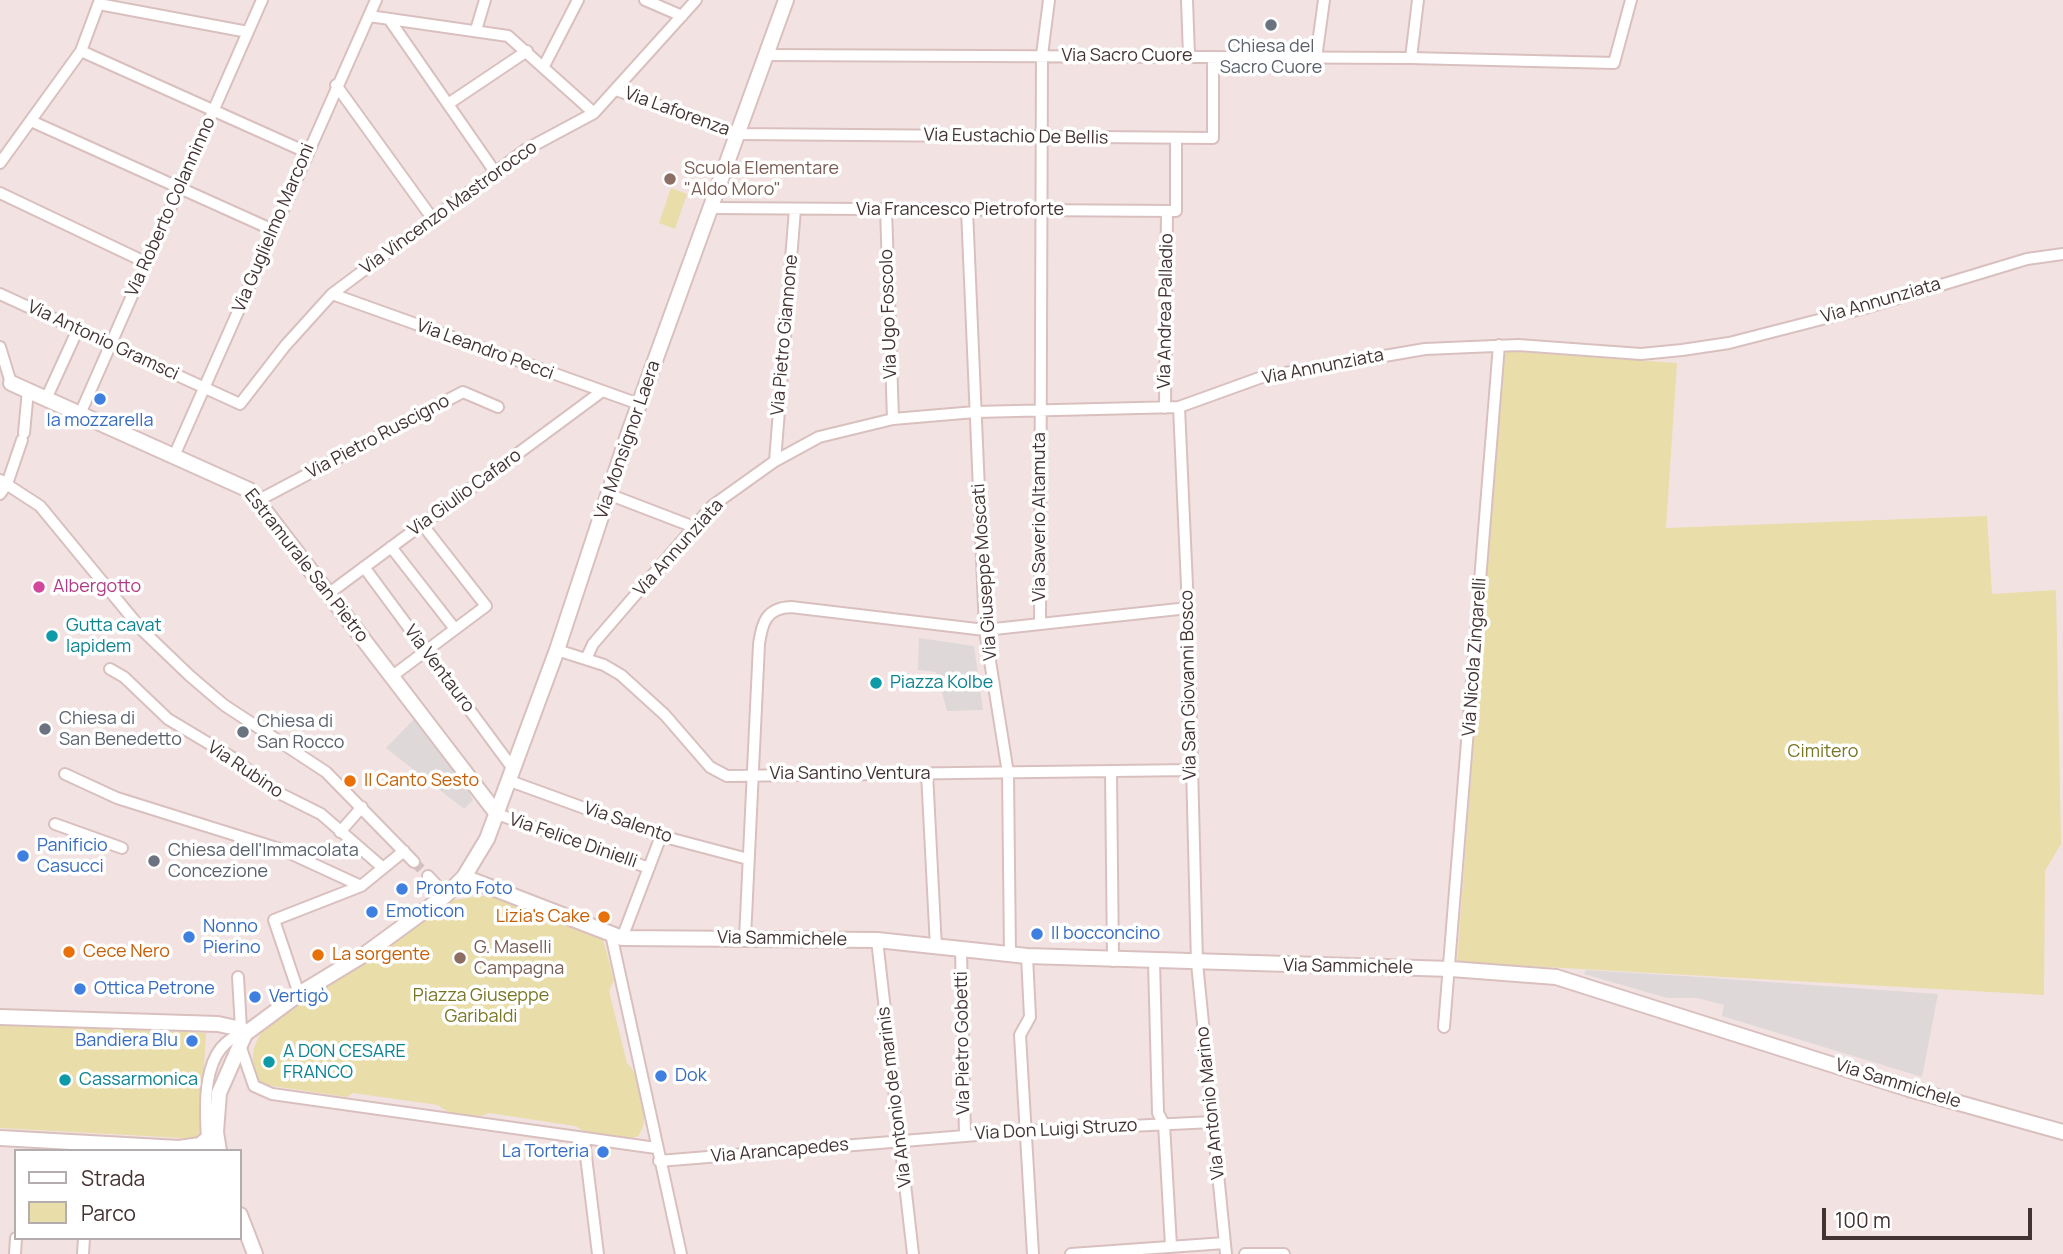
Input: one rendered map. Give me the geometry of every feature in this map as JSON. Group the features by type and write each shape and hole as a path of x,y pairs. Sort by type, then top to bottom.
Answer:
{"street":[{"name":"Via Roberto Colanninno","path":"80,414 262,0"},
{"name":"Via Guglielmo Marconi","path":"174,456 335,86 376,0"},
{"path":"476,30 485,0"},
{"path":"544,66 578,0"},
{"path":"645,0 682,16"},
{"name":"Via Vincenzo Mastrorocco","path":"205,388 240,404 285,346 332,294 526,150 594,113 696,0"},
{"name":"Via Monsignor Laera","path":"464,877 487,839 512,776 639,404 786,0"},
{"name":"Via Saverio Altamuta","path":"1040,624 1042,55 1049,0"},
{"path":"1186,0 1189,56"},
{"path":"1316,58 1324,0"},
{"path":"1411,58 1418,0"},
{"name":"Via Sacro Cuore","path":"767,55 1411,58 1614,63 1630,0"},
{"path":"0,163 81,51 99,2 248,33"},
{"path":"369,16 508,36 594,113"},
{"path":"389,19 495,172"},
{"path":"81,51 306,152"},
{"path":"448,104 527,51"},
{"name":"Via Eustachio De Bellis","path":"738,134 1213,138 1213,57"},
{"path":"335,86 432,218"},
{"name":"Via Laforenza","path":"616,90 738,134"},
{"path":"31,121 273,230"},
{"name":"Via Andrea Palladio","path":"1164,408 1167,211 1176,211 1176,138"},
{"path":"0,193 145,262"},
{"name":"Via Francesco Pietroforte","path":"711,208 1167,211"},
{"name":"Via Pietro Giannone","path":"775,461 795,209"},
{"name":"Via Ugo Foscolo","path":"886,209 893,419"},
{"name":"Via Giuseppe Moscati","path":"967,210 985,630 1008,773 1010,955"},
{"name":"Via Annunziata","path":"586,659 593,644 712,506 775,461 819,437 893,419 975,412 1180,407 1262,377 1425,349 1499,345 1641,354 1717,345 1865,308 1987,269 2063,254"},
{"name":"Via Antonio Gramsci","path":"0,294 205,388"},
{"name":"Via Leandro Pecci","path":"332,294 639,404"},
{"path":"46,399 78,329"},
{"name":"Via Nicola Zingarelli","path":"1444,1027 1451,969 1499,345"},
{"path":"0,347 11,383"},
{"name":"Estramurale San Pietro","path":"11,383 240,483 259,500 496,814"},
{"path":"0,494 23,437 28,390"},
{"name":"Via Pietro Ruscigno","path":"259,500 463,392 498,407"},
{"name":"Via Giulio Cafaro","path":"328,594 601,392"},
{"name":"Via San Giovanni Bosco","path":"1180,407 1197,963"},
{"path":"4,482 40,506 121,607 190,676 224,705 326,772 414,862"},
{"path":"608,494 694,527"},
{"path":"391,677 486,606 422,524"},
{"path":"391,547 455,629"},
{"name":"Via Ventauro","path":"364,567 426,650 512,776"},
{"path":"745,939 760,644 762,624 769,613 790,607 985,630 1188,608"},
{"name":"Via Santino Ventura","path":"557,650 604,665 638,688 717,773 727,776 1191,770"},
{"name":"Via Rubino","path":"110,669 124,677 167,719 233,758 281,795 321,814 382,867"},
{"path":"1111,771 1113,961"},
{"path":"927,773 936,948"},
{"path":"65,774 117,798 283,850 361,886"},
{"name":"Via Salento","path":"512,776 661,836 748,859"},
{"path":"341,832 362,807"},
{"name":"Via Felice Dinielli","path":"496,814 649,868"},
{"path":"55,824 122,848"},
{"path":"661,836 617,936 656,1148 681,1254"},
{"path":"299,994 274,920 361,886 404,851"},
{"path":"428,876 446,895"},
{"path":"183,1149 211,1141 219,1093 242,1037 299,994 368,952 446,895 464,877 617,936"},
{"name":"Via Sammichele","path":"617,936 877,940 1027,957 1451,969 1556,978 1909,1089 2063,1132"},
{"name":"Via Antonio de marinis","path":"877,940 913,1254"},
{"name":"Via Pietro Gobetti","path":"961,950 965,1136"},
{"path":"1027,957 1030,1017 1020,1035 1033,1254"},
{"path":"1154,962 1158,1113 1164,1124 1171,1247"},
{"name":"Via Antonio Marino","path":"1197,963 1225,1249"},
{"path":"237,978 242,1037 250,1079 260,1091 584,1140 656,1148"},
{"path":"0,1017 218,1024 242,1037"},
{"name":"Via Don Luigi Struzo","path":"900,1140 1213,1122"},
{"path":"0,1139 20,1145 150,1149"},
{"path":"584,1140 598,1254"},
{"name":"Via Arancapedes","path":"659,1161 900,1140"},
{"path":"242,1223 255,1254"},
{"path":"242,1228 247,1254"},
{"path":"1071,1254 1171,1247 1225,1249"},
{"path":"1245,1254 1284,1254"}],"green space":[{"path":"671,188 687,194 675,229 659,223"},
{"name":"Cimitero","path":"1503,351 1677,363 1666,528 1987,516 1992,594 2056,590 2061,844 2045,871 2044,995 1457,962"},
{"name":"Piazza Giuseppe Garibaldi","path":"489,895 603,939 614,980 609,991 627,1063 637,1078 643,1098 644,1120 638,1136 615,1139 597,1136 575,1126 489,1113 477,1117 462,1116 438,1105 353,1093 347,1097 259,1084 253,1054 260,1034 266,1027 446,901"},
{"path":"0,1024 206,1033 200,1139 0,1128"}],"shaded area":[{"path":"919,638 974,646 983,710 947,711 936,672 918,670"},
{"path":"415,718 469,792 473,800 464,809 386,748"},
{"path":"1586,970 1938,994 1922,1077 1722,1016 1724,1005 1697,998 1667,998 1584,974"}],"tunnel":[{"path":"414,862 428,876"}],"place":[{"name":"Chiesa del Sacro Cuore","path":"1271,25"},
{"name":"Scuola Elementare \"Aldo Moro\"","path":"670,179"},
{"name":"la mozzarella","path":"100,399"},
{"name":"Albergotto","path":"39,587"},
{"name":"Gutta cavat lapidem","path":"52,636"},
{"name":"Piazza Kolbe","path":"876,683"},
{"name":"Chiesa di San Benedetto","path":"45,729"},
{"name":"Chiesa di San Rocco","path":"243,732"},
{"name":"Il Canto Sesto","path":"350,781"},
{"name":"Panificio Casucci","path":"23,856"},
{"name":"Chiesa dell'Immacolata Concezione","path":"154,861"},
{"name":"Pronto Foto","path":"402,889"},
{"name":"Emoticon","path":"372,912"},
{"name":"Lizia's Cake","path":"604,917"},
{"name":"Il bocconcino","path":"1037,934"},
{"name":"Nonno Pierino","path":"189,937"},
{"name":"Cece Nero","path":"69,952"},
{"name":"La sorgente","path":"318,955"},
{"name":"G. Maselli Campagna","path":"460,958"},
{"name":"Ottica Petrone","path":"80,989"},
{"name":"Vertigò","path":"255,997"},
{"name":"Bandiera Blu","path":"192,1041"},
{"name":"A DON CESARE FRANCO","path":"269,1062"},
{"name":"Dok","path":"661,1076"},
{"name":"Cassarmonica","path":"65,1080"},
{"name":"La Torteria","path":"603,1152"}]}
